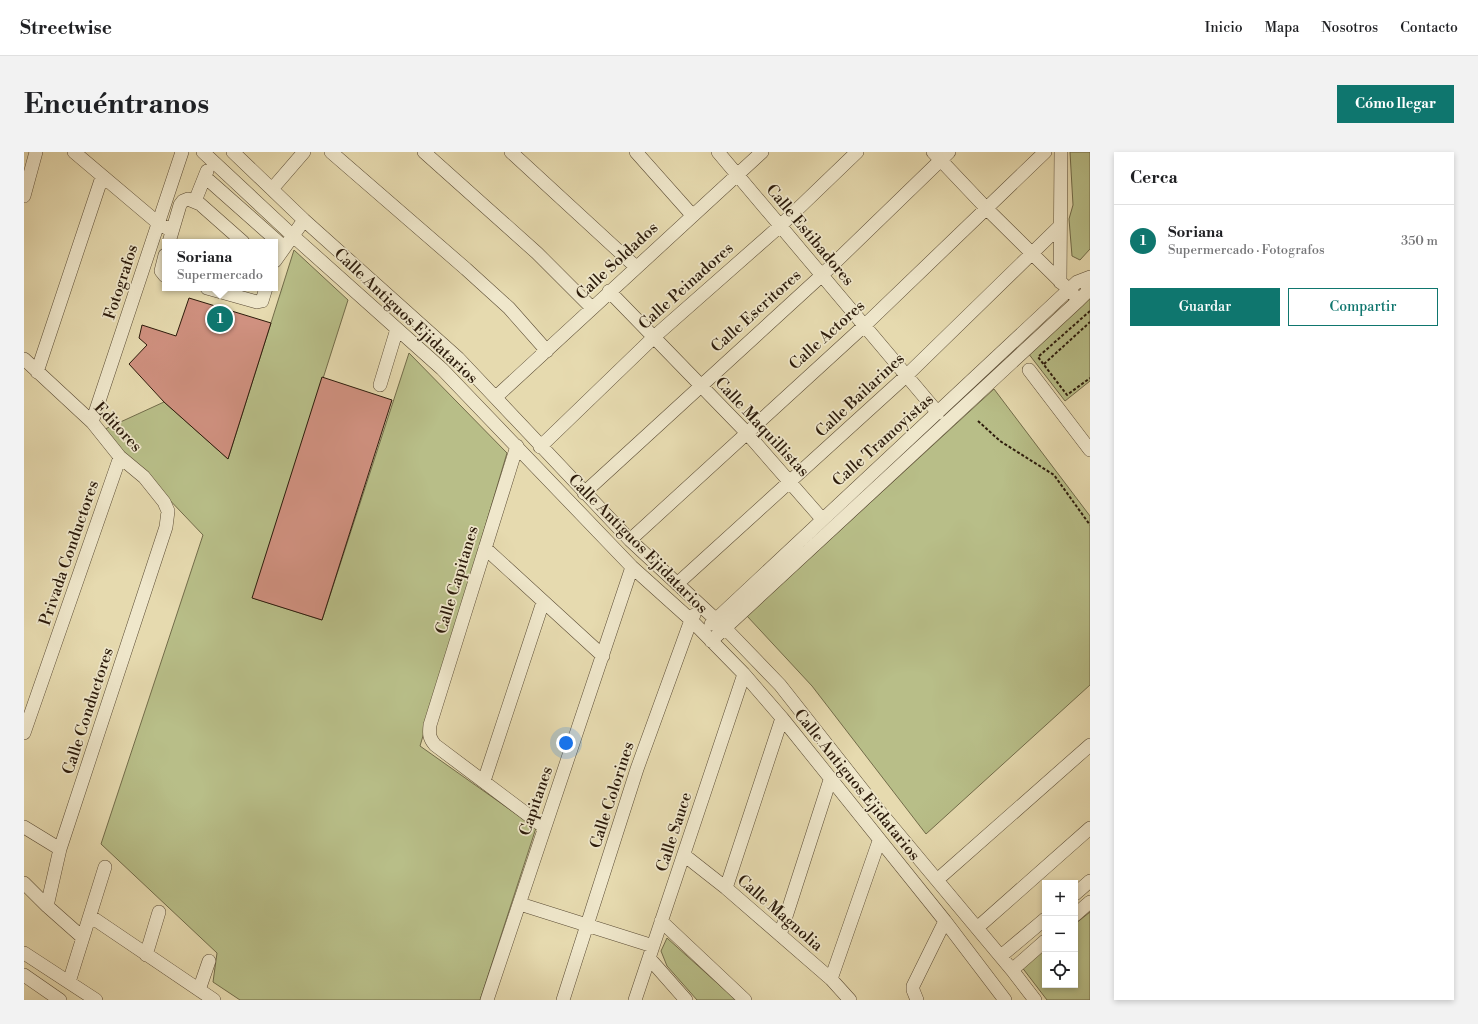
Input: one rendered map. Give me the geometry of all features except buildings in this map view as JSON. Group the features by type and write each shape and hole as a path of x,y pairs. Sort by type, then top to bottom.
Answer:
{"street":[{"path":"24,196 36,152"},
{"path":"74,152 158,223 170,236 180,205 188,199 195,201 239,239"},
{"name":"Fotografos","path":"92,422 182,152"},
{"path":"272,189 304,152"},
{"path":"331,152 509,308 547,351"},
{"path":"424,152 537,253 592,308"},
{"path":"511,152 636,267"},
{"path":"636,152 692,216"},
{"name":"Calle Estibadores","path":"718,152 938,413"},
{"name":"Calle Soldados","path":"496,397 547,351 609,291 762,152"},
{"name":"Calle Peinadores","path":"540,447 654,337 780,226 857,152"},
{"name":"Calle Actores","path":"630,540 746,432 864,326 1046,152"},
{"path":"1061,152 1060,226 1064,286"},
{"name":"Calle Antiguos Ejidatarios","path":"239,155 304,220 458,358 496,397 540,447 630,540 717,619 780,685 937,880 1001,956 1035,1000"},
{"path":"941,155 987,209 1079,300"},
{"name":"Calle Escritores","path":"584,493 700,385 821,276 941,155"},
{"path":"195,201 204,177 208,156"},
{"name":"Calle Antiguos Ejidatarios","path":"208,156 292,235 442,369 632,567 691,620 744,674 782,718 830,780 945,922 1005,1000"},
{"path":"37,372 102,177"},
{"path":"204,177 275,239"},
{"path":"269,234 290,206"},
{"path":"278,256 304,220"},
{"name":"Calle Bailarines","path":"678,584 906,376 1060,226"},
{"path":"278,242 284,247"},
{"name":"Calle Tramoyistas","path":"702,632 822,519 938,413 1064,286 1090,277"},
{"name":"Calle Tramoyistas","path":"711,641 726,629 1079,300 1086,293 1090,284"},
{"path":"218,291 257,302 262,301 265,291"},
{"name":"Calle Maquillistas","path":"609,291 746,432 822,519"},
{"path":"380,385 397,329"},
{"name":"Editores","path":"24,360 92,422 120,457 144,477 164,502 168,511 166,527"},
{"path":"1031,372 1090,450"},
{"name":"Calle Capitanes","path":"484,781 430,740 430,725 517,446"},
{"name":"Privada Conductores","path":"26,731 120,457"},
{"name":"Calle Conductores","path":"47,906 60,849 166,527"},
{"path":"485,548 602,656"},
{"name":"Capitanes","path":"487,1000 632,567"},
{"path":"544,602 484,781 544,827"},
{"name":"Calle Colorines","path":"563,1000 637,769 691,620 701,605"},
{"name":"Calle Sauce","path":"635,1000 744,674"},
{"path":"726,888 782,718"},
{"path":"937,880 1090,745"},
{"path":"780,935 830,780"},
{"path":"24,827 60,849"},
{"path":"977,928 1090,828"},
{"path":"831,979 879,841"},
{"name":"Calle Magnolia","path":"684,855 726,888 831,979 850,1000"},
{"path":"69,982 105,867"},
{"path":"1078,891 1090,881"},
{"path":"24,882 47,906 82,937"},
{"path":"1078,912 1090,902"},
{"path":"520,904 587,926 651,952 686,1000"},
{"path":"146,955 159,912"},
{"path":"90,916 214,1000"},
{"path":"661,921 746,1000"},
{"path":"917,1000 913,990 914,986 945,922"},
{"path":"1001,956 1042,922"},
{"path":"1012,970 1042,944"},
{"path":"24,953 96,1000"},
{"path":"199,990 210,961"},
{"path":"24,975 60,1000"}],"path":[{"path":"1090,311 1038,357 1067,395 1090,378"},
{"path":"1031,372 1044,364 1090,322"},
{"path":"978,421 1000,441 1054,475 1090,525"}],"green space":[{"path":"1070,152 1090,152 1090,249 1080,260 1072,256 1069,219 1073,205"},
{"path":"294,250 348,300 253,598 322,620 409,353 507,453 420,746 536,828 480,1000 240,1000 213,982 217,953 101,844 203,535 103,430 164,402 228,459"},
{"path":"1090,295 1090,381 1065,401 1028,353"},
{"path":"994,389 1090,516 1090,685 926,834 812,686 747,616"},
{"path":"1090,912 1090,1000 1047,1000 1021,966 1042,949 1042,988 1078,988 1078,922"},
{"path":"667,938 736,1000 697,1000 667,966 661,951"}],"place":[{"name":"Soriana","path":"220,319"}]}
